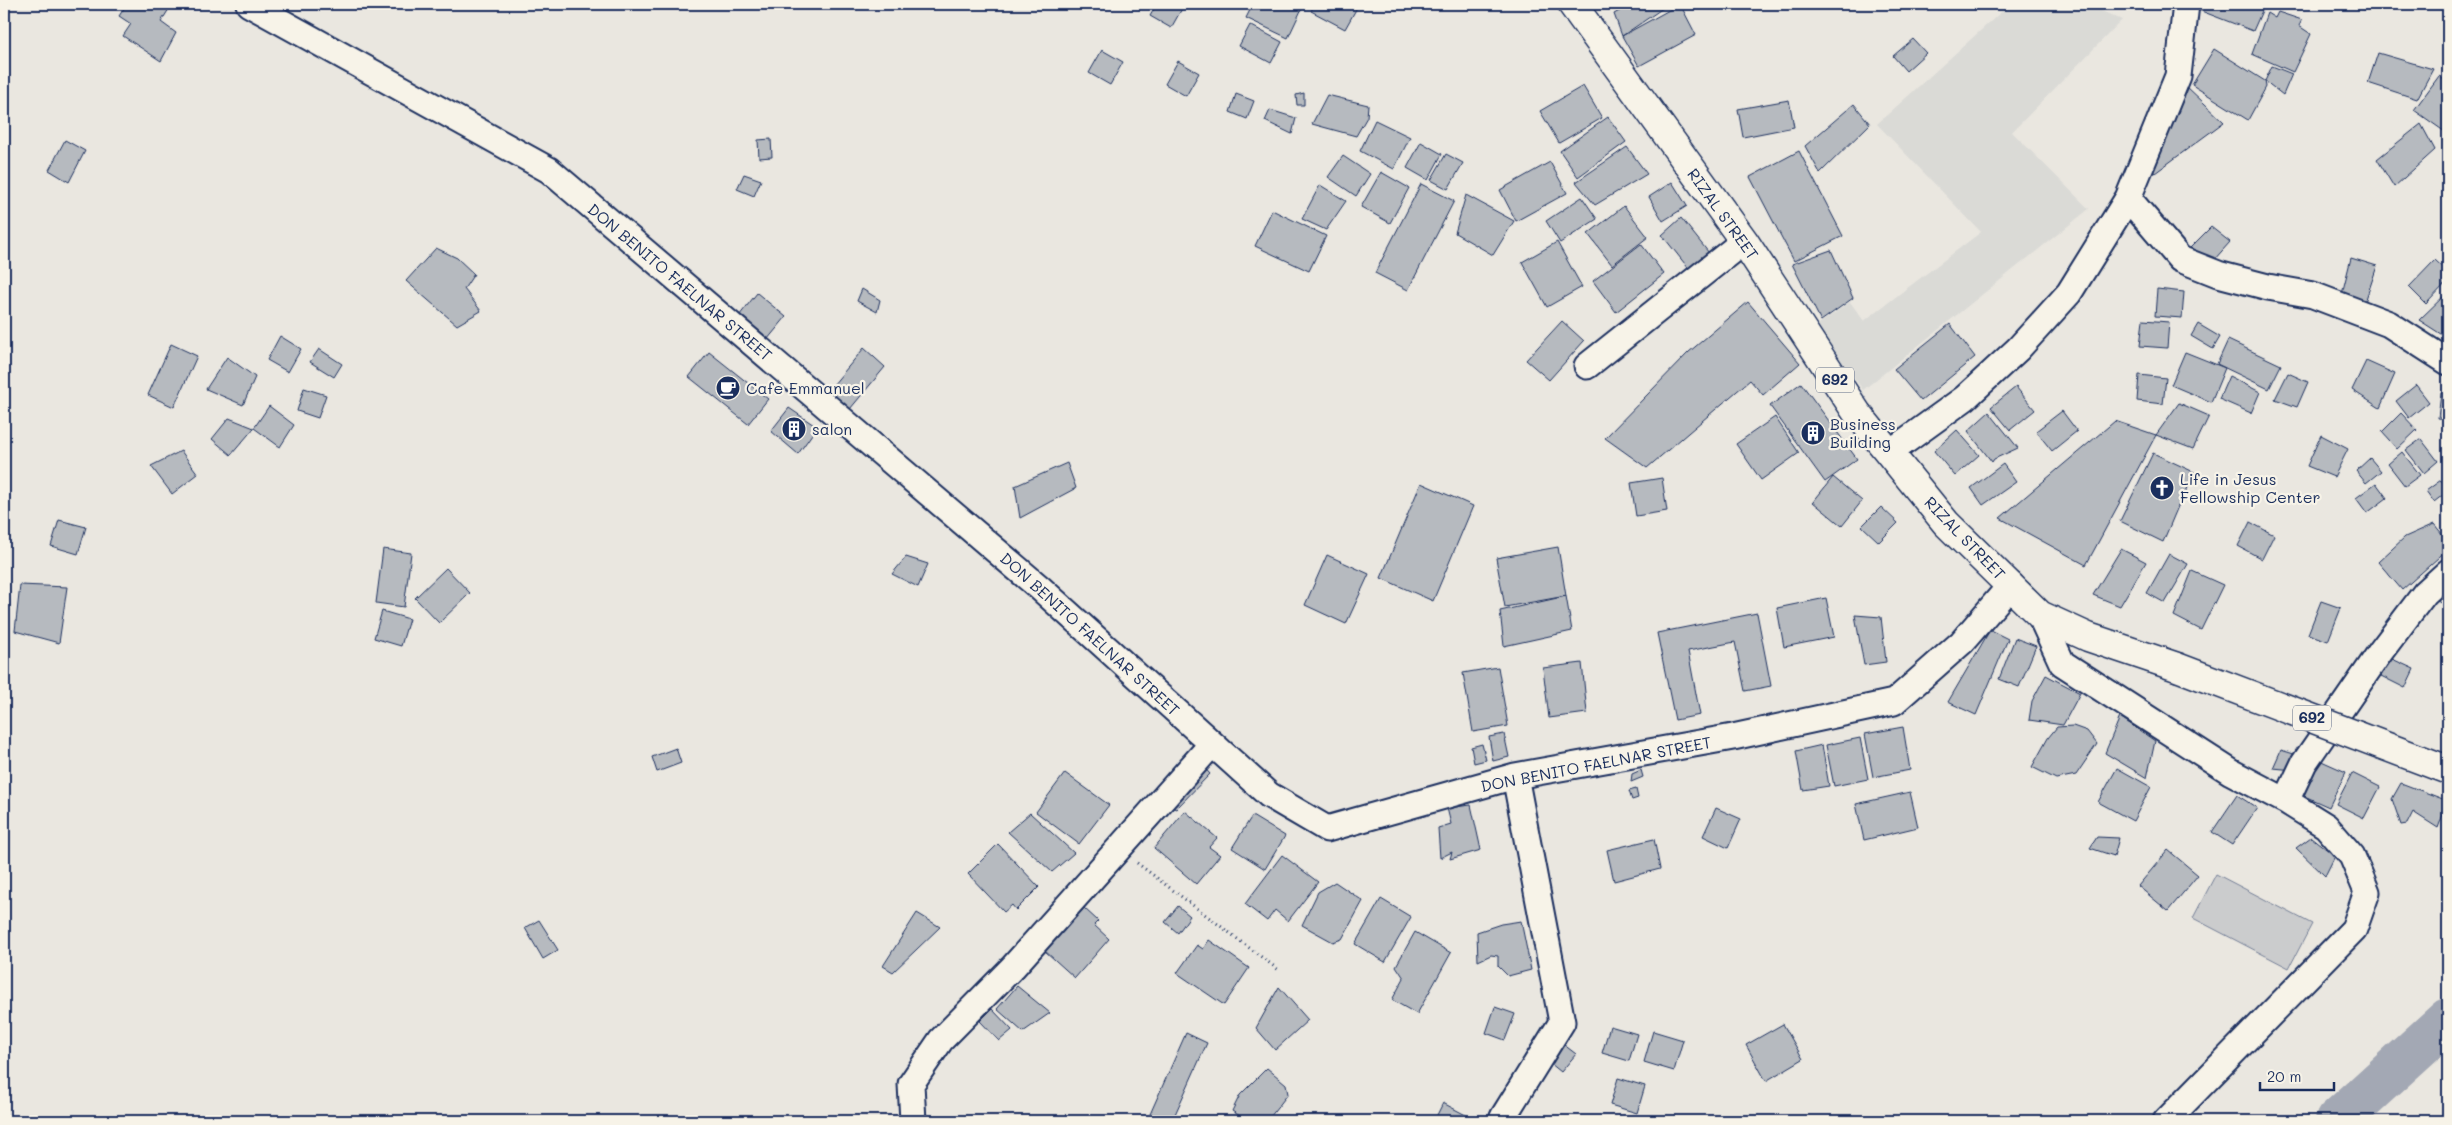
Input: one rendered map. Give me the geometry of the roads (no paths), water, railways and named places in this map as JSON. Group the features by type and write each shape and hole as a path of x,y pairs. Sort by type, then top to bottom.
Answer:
{"main road":[{"name":"RIZAL STREET","path":"1572,4 1744,241 1857,413 1946,523 2040,614 2088,637 2176,667 2448,770"}],"street":[{"name":"DON BENITO FAELNAR STREET","path":"249,4 549,170 1040,588 1269,795 1327,829 1516,776 1733,737 1894,702 1962,642 2011,585"},
{"path":"1889,453 1964,398 2018,349 2069,293 2128,198 2178,76 2186,4"},
{"path":"2128,198 2180,260 2218,274 2268,287 2313,295 2389,324 2448,362"},
{"path":"1588,366 1744,241"},
{"path":"2286,801 2304,763 2381,651 2425,593 2448,572"},
{"path":"2040,614 2062,663 2231,772 2286,801 2326,826 2352,856 2367,892 2354,929 2166,1121"},
{"path":"913,1121 911,1084 941,1040 1013,967 1212,744"},
{"path":"1503,1117 1562,1022 1516,776"}],"waterway":[{"path":"2337,1121 2448,1020"}],"place":[{"name":"Cafe Emmanuel","path":"728,388"},
{"name":"salon","path":"794,429"},
{"name":"Business Building","path":"1813,433"},
{"name":"Life in Jesus Fellowship Center","path":"2162,488"}]}
